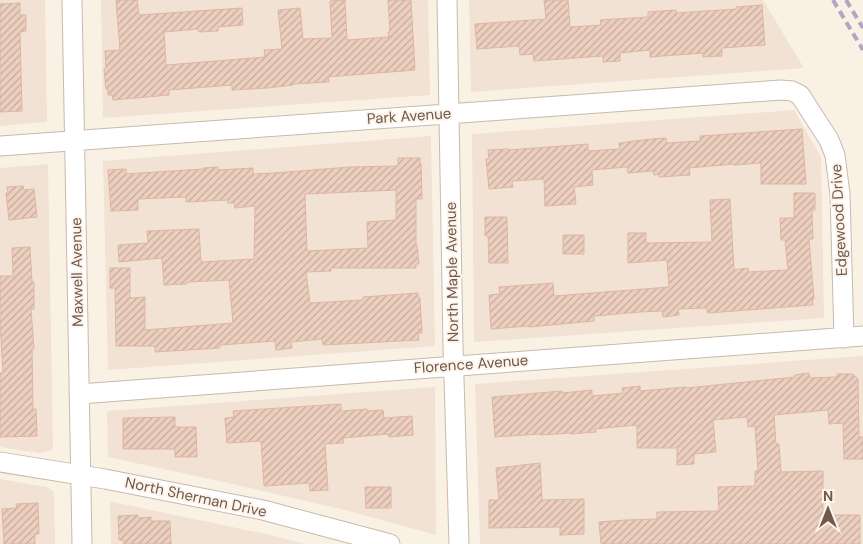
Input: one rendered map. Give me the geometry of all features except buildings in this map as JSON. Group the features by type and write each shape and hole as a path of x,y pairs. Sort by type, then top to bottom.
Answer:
{"street":[{"name":"Maxwell Avenue","path":"72,0 82,544"},
{"name":"North Maple Avenue","path":"447,0 459,544"},
{"name":"Park Avenue","path":"0,146 781,90 792,91 800,96 809,109"},
{"name":"Edgewood Drive","path":"809,109 829,140 835,155 838,171 844,338"},
{"name":"Florence Avenue","path":"80,394 863,336"},
{"name":"North Sherman Drive","path":"0,462 115,480 263,510 390,544"}],"shaded area":[{"path":"0,0 45,0 47,122 0,126"},
{"path":"101,0 428,0 430,95 103,118"},
{"path":"469,0 763,0 804,68 471,92"},
{"path":"794,110 821,157 824,318 474,342 472,134"},
{"path":"431,136 435,346 108,370 103,161"},
{"path":"48,164 53,450 40,453 0,447 0,168"},
{"path":"863,356 863,544 480,544 475,384"},
{"path":"435,387 436,535 349,511 108,457 107,411"},
{"path":"0,479 47,487 54,492 55,544 0,544"},
{"path":"113,502 305,544 111,544 110,503"}],"railway":[{"path":"833,0 863,50"},
{"path":"846,0 863,28"}]}
